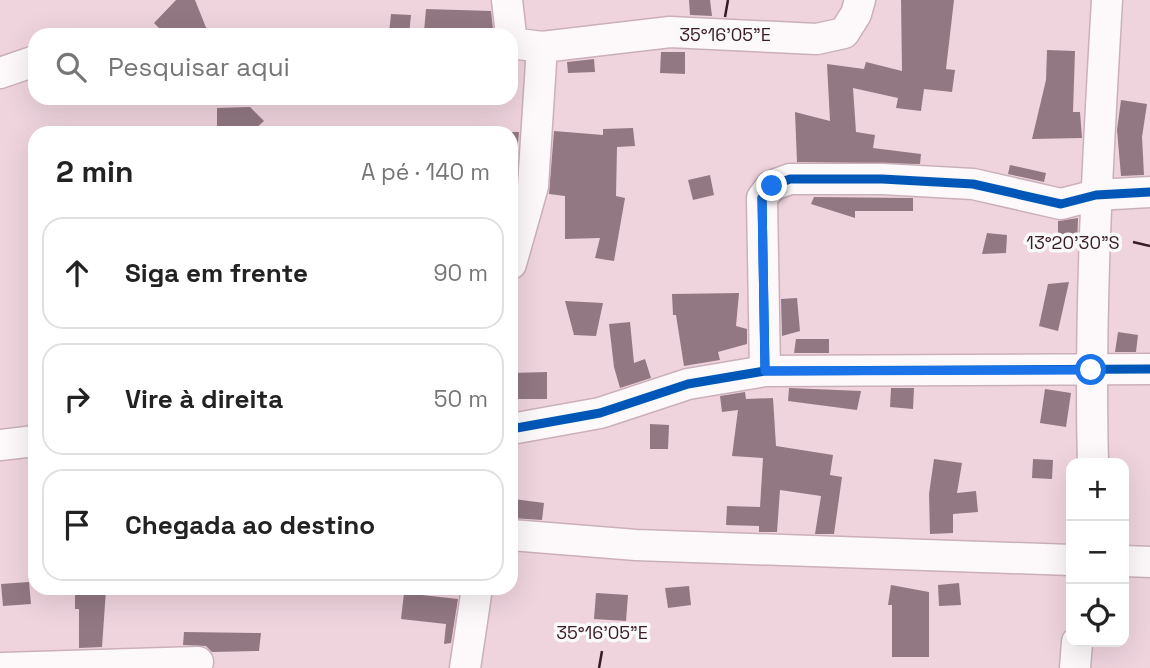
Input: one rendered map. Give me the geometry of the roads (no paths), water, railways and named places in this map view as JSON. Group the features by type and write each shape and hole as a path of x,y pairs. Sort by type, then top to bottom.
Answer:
{"street":[{"path":"507,0 510,28"},
{"path":"518,44 542,47 670,32 817,39 844,33 856,14 860,0"},
{"path":"1093,458 1091,370 1096,195 1107,0"},
{"path":"518,239 533,186 542,47"},
{"path":"0,73 28,63"},
{"path":"765,371 762,198 772,186 790,179 882,179 974,184 1061,204 1096,195 1150,192"},
{"path":"518,428 600,412 688,384 765,371 1150,369"},
{"path":"0,445 28,442"},
{"path":"518,536 663,546 1066,560"},
{"path":"1129,561 1150,562"},
{"path":"465,668 476,595"},
{"path":"1075,668 1076,647"},
{"path":"4,668 198,662"}]}
